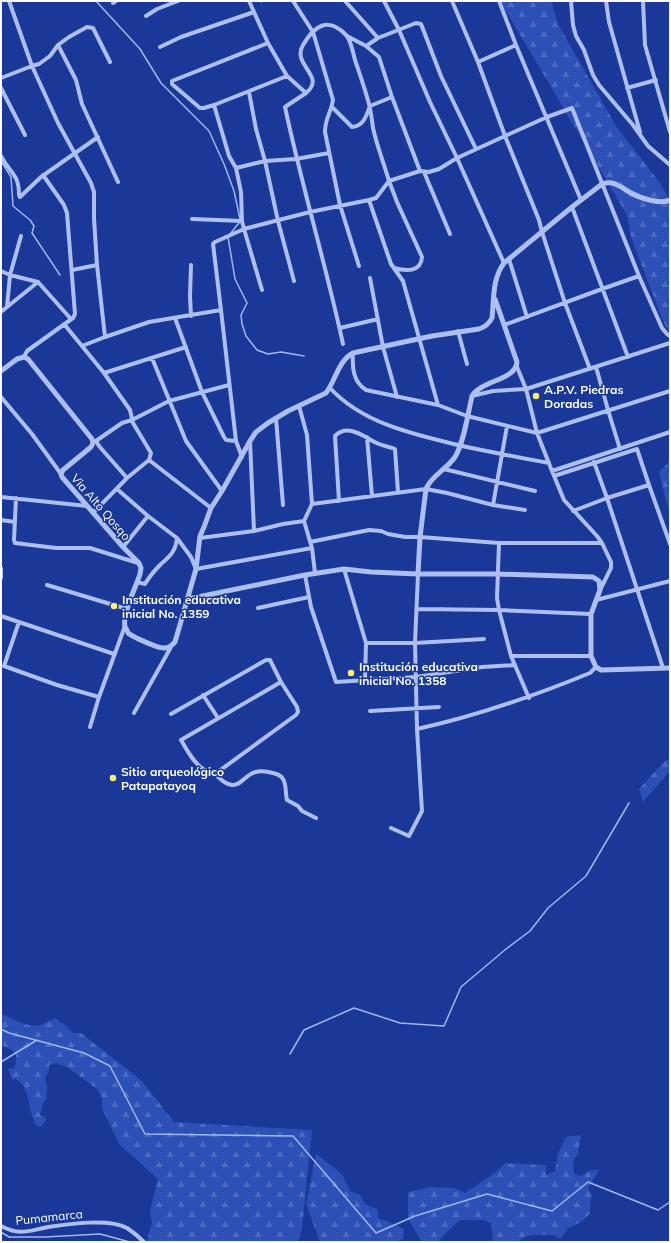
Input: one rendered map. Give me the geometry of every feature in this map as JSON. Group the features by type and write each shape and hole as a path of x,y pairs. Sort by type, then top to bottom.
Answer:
{"street":[{"path":"9,1 32,66 46,98 91,183 94,192 97,265 105,336"},
{"path":"146,16 158,9 164,3 178,1"},
{"path":"249,1 268,43 287,76 306,93"},
{"path":"293,1 313,32 333,100 332,107 325,123 325,132 340,205 359,266"},
{"path":"345,1 378,38"},
{"path":"384,1 400,30 430,102 504,263"},
{"path":"452,1 478,62 505,136 539,220 565,303 590,369"},
{"path":"499,1 581,200"},
{"path":"571,1 573,25 576,36 584,50 593,75 599,85 633,125 648,146 670,165"},
{"path":"606,1 609,22 642,138"},
{"path":"643,1 645,45 670,132"},
{"path":"160,47 181,37 254,12"},
{"path":"366,46 378,38 416,23 421,24 441,76 476,149"},
{"path":"343,344 328,278 296,159 285,107 306,93 313,84 313,78 300,59 300,53 303,45 319,27 325,24 331,24 347,36 366,46 379,57 392,97 422,172 450,234"},
{"path":"1,78 39,64 50,56 58,45 87,27 93,28 110,62"},
{"path":"347,36 370,106 373,128 389,181 422,257 422,262 414,270 408,271 394,268"},
{"path":"268,43 172,81 172,84 200,108 204,108 249,92 287,76"},
{"path":"58,45 76,80 82,104 118,182"},
{"path":"478,62 516,45"},
{"path":"627,88 656,80"},
{"path":"1,88 25,136"},
{"path":"249,92 256,129 294,281"},
{"path":"332,107 352,127 357,127 363,123 370,106 392,97"},
{"path":"214,105 229,156 236,168 241,192 242,221 262,290"},
{"path":"242,457 236,441 213,244 244,230 310,212 376,198 389,181 422,172 429,172 547,117 572,108 639,276 662,328 670,336"},
{"path":"1,156 5,165 17,179 19,184 19,197 22,197 44,175 98,137"},
{"path":"236,168 265,161 296,159 330,154"},
{"path":"1,371 17,359 24,357 27,351 71,320 76,314 67,213 64,205 44,175"},
{"path":"134,713 175,642 196,569 200,538 211,508 250,441 261,428 276,418 326,393 344,359 353,353 458,331 479,329 490,323 492,318 495,282 499,269 504,263 602,184 608,182 616,183 632,194 659,202 666,202 670,200"},
{"path":"369,200 391,264 403,281 438,405"},
{"path":"572,207 628,357"},
{"path":"192,218 242,221"},
{"path":"7,307 10,275 21,236"},
{"path":"509,259 527,317"},
{"path":"72,270 97,265"},
{"path":"191,265 191,316"},
{"path":"1,270 10,275 38,282 71,320"},
{"path":"504,325 639,276"},
{"path":"370,278 383,347 397,397"},
{"path":"1,312 38,282"},
{"path":"494,298 526,389 537,433 564,500 602,543 611,562 611,568 600,590 591,614 591,656 596,667 601,670 670,668"},
{"path":"82,346 105,336 149,322 221,310"},
{"path":"175,318 202,392 224,437 226,440 236,441"},
{"path":"340,328 378,319"},
{"path":"64,324 104,373 130,410 132,420 151,453 149,460 127,478 93,513"},
{"path":"458,331 467,364"},
{"path":"472,396 492,391 526,389 628,357 670,342"},
{"path":"104,373 186,347"},
{"path":"353,353 354,372 358,383 366,390 438,405 467,416 537,433 670,391"},
{"path":"24,357 28,359 94,442 127,478"},
{"path":"152,358 186,441 222,491"},
{"path":"391,828 409,836 422,811 417,729 415,643 420,537 426,489 428,483 444,469 456,455 461,445 472,396 478,389 512,373 517,367"},
{"path":"596,367 620,449"},
{"path":"94,442 116,427 169,401 229,385"},
{"path":"330,388 344,401 382,424 431,439 502,455 549,463"},
{"path":"1,397 32,434 61,474"},
{"path":"299,406 307,435 312,504 304,521 312,548 315,574"},
{"path":"276,418 283,504"},
{"path":"493,505 507,426"},
{"path":"339,501 335,436 338,433 352,430 379,444 395,449 398,492"},
{"path":"553,474 670,432"},
{"path":"367,437 372,496"},
{"path":"250,441 254,531"},
{"name":"Via Alto Qosqo","path":"94,442 91,448 63,470 61,474 62,477 123,547 139,563"},
{"path":"553,474 637,449 670,544"},
{"path":"149,460 211,508"},
{"path":"594,462 663,668"},
{"path":"444,469 535,491"},
{"path":"573,511 607,498 649,485"},
{"path":"117,489 148,516 177,538 191,557 196,569"},
{"path":"312,504 426,489 493,505 525,510"},
{"path":"1,497 87,506"},
{"path":"16,498 15,543 56,548 90,548 139,563 141,568 125,617 125,626 99,697 90,727"},
{"path":"123,547 148,516"},
{"path":"1,520 15,522"},
{"path":"200,538 254,531 304,521"},
{"path":"310,542 369,530 381,531 388,534 405,537 499,543 602,543"},
{"path":"137,582 145,584 177,547 177,538"},
{"path":"499,543 496,598 511,656 529,698"},
{"path":"196,569 312,548"},
{"path":"1,568 1,578"},
{"path":"188,599 305,575 344,569 418,574 497,574 593,577 599,581 600,590"},
{"path":"344,569 366,643 365,681"},
{"path":"305,575 309,597 336,682 416,677 482,667 515,665"},
{"path":"596,600 670,581"},
{"path":"47,585 128,609"},
{"path":"258,608 309,597"},
{"path":"417,609 499,610 591,614"},
{"path":"1,616 114,654"},
{"path":"19,622 4,666 99,697"},
{"path":"125,626 128,632 160,648 171,647"},
{"path":"366,643 415,643 484,639"},
{"path":"511,656 591,656"},
{"path":"170,714 203,694 268,659 270,660 281,682 298,709 296,716 216,774"},
{"path":"417,729 462,718 529,698 590,673 596,667"},
{"path":"281,682 181,740 198,765 204,770 216,774 222,782 233,785 239,783 255,771 263,771 280,775 284,780 287,800 298,806 302,811 316,818"},
{"path":"203,694 218,718"},
{"path":"370,711 439,707"},
{"name":"Pumamarca","path":"1,1226 11,1231 20,1233 66,1224 91,1222 112,1224 126,1228 144,1242"}],"green space":[{"path":"500,1 551,1 558,24 616,126 660,183 670,201 670,334 662,319 631,237 627,215"},
{"path":"670,461 670,516 659,472"},
{"path":"670,759 670,771 643,802 639,789 666,760"},
{"path":"1,1014 31,1026 41,1025 56,1018 73,1033 81,1033 141,1080 174,1122 312,1130 302,1228 298,1242 147,1242 152,1223 150,1210 158,1179 119,1144 102,1108 102,1098 97,1089 67,1067 56,1063 49,1065 49,1070 45,1078 47,1088 46,1099 43,1103 40,1115 46,1117 46,1121 41,1127 37,1126 34,1121 24,1088 15,1079 12,1080 8,1069 14,1068 16,1063 16,1055 1,1045"},
{"path":"581,1135 578,1153 573,1162 574,1174 581,1176 589,1171 600,1169 588,1188 592,1195 590,1213 583,1221 568,1228 561,1239 553,1235 533,1235 527,1236 517,1242 493,1242 491,1223 483,1220 460,1220 438,1242 422,1242 408,1219 408,1192 430,1187 454,1188 465,1193 495,1173 505,1163 546,1165 546,1175 555,1171 558,1153 566,1137"},
{"path":"316,1154 342,1174 350,1191 360,1195 365,1204 377,1209 379,1219 404,1229 403,1239 395,1242 320,1242 306,1204"}],"waterway":[{"path":"96,1 140,49 161,83 209,131 234,191 240,219"},
{"path":"1,161 11,177 13,206 30,220 34,226 32,233 60,275"},
{"path":"230,234 239,223"},
{"path":"228,237 235,279 247,303 241,315 246,336 257,350 268,354 281,352 304,356"},
{"path":"290,1054 304,1030 354,1008 400,1023 444,1026 461,987 530,931 548,908 586,876 629,803"},
{"path":"1,1029 9,1033 84,1053 110,1066 145,1134 293,1136 376,1233 415,1216 487,1194 552,1211 588,1182 658,1210 670,1202"},
{"path":"1,1062 37,1040"},
{"path":"1,1232 9,1237 100,1234 130,1242"}],"place":[{"name":"A.P.V. Piedras Doradas","path":"536,396"},
{"name":"Institución educativa inicial No. 1359","path":"114,606"},
{"name":"Institución educativa inicial No. 1358","path":"351,673"},
{"name":"Sitio arqueológico Patapatayoq","path":"113,778"}]}
